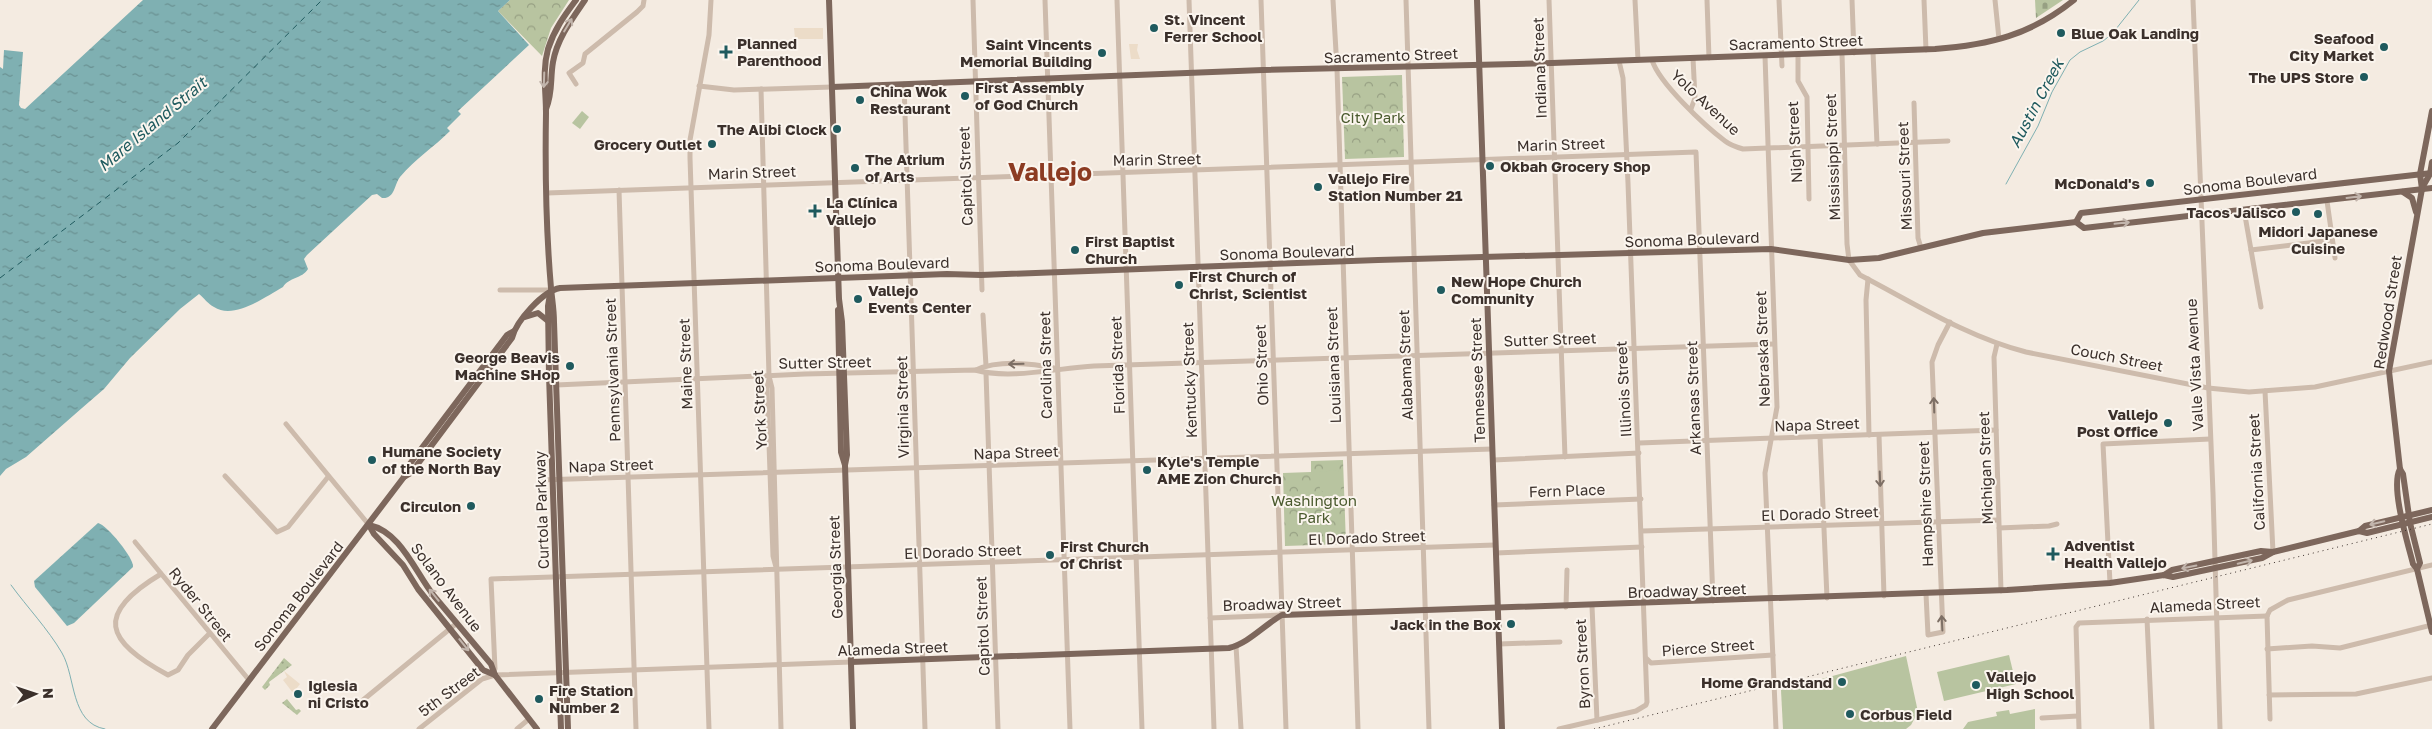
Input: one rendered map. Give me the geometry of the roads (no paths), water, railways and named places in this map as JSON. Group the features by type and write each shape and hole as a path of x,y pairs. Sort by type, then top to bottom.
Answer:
{"main road":[{"name":"Curtola Parkway","path":"561,729 562,672 556,480 548,321 551,290 544,75 548,50 555,31 576,0"},
{"name":"Curtola Parkway","path":"546,110 551,97 555,52 567,26 586,0"},
{"name":"Georgia Street","path":"829,0 839,299 837,322 841,374 841,452 845,468 853,729"},
{"name":"Tennessee Street","path":"1477,0 1502,729"},
{"name":"Sacramento Street","path":"832,87 1263,70 1622,61 1926,50 1967,47 2035,27 2074,0"},
{"name":"Redwood Street","path":"2422,189 2420,174 2432,111"},
{"name":"Redwood Street","path":"2431,628 2417,568 2413,564 2406,520 2403,474 2400,469 2389,371 2422,189 2431,173 2432,162"},
{"name":"Sonoma Boulevard","path":"2076,222 2081,213 2431,173"},
{"name":"Sonoma Boulevard","path":"212,729 404,477 411,473 484,378 524,318 551,290 838,278 982,276 1414,259 1771,249 1849,260 1879,258 1983,234 2076,222 2084,228 2432,188"},
{"path":"2400,192 2406,193 2412,198 2417,215"},
{"name":"Curtola Parkway","path":"551,290 554,302 556,480"},
{"path":"524,318 538,313 548,321"},
{"name":"Broadway Street","path":"1282,615 1426,612 1884,596 2110,584 2164,575 2173,577 2215,565 2262,558 2273,552 2358,532 2367,533 2432,510"},
{"name":"Broadway Street","path":"2406,520 2432,517"},
{"name":"Solano Avenue","path":"369,525 380,527 398,544 425,584 490,664 495,675 537,729"},
{"name":"Solano Avenue","path":"369,525 374,534 404,565 418,588 483,670 495,675"},
{"name":"Alameda Street","path":"851,662 1211,649 1236,646 1282,615"},
{"name":"Curtola Parkway","path":"562,672 568,729"}],"street":[{"path":"576,84 569,73 583,63 585,54 643,6 644,0"},
{"name":"Maine Street","path":"709,729 690,140 709,35 711,0"},
{"name":"Capitol Street","path":"973,0 982,290"},
{"name":"Carolina Street","path":"1045,0 1070,729"},
{"name":"Florida Street","path":"1118,0 1142,729"},
{"name":"Kentucky Street","path":"1189,0 1214,729"},
{"name":"Ohio Street","path":"1261,0 1286,729"},
{"name":"Louisiana Street","path":"1333,0 1337,69 1358,729"},
{"name":"Alabama Street","path":"1406,0 1429,729"},
{"name":"Indiana Street","path":"1549,0 1565,457"},
{"name":"Yolo Avenue","path":"1635,0 1636,21 1643,59 1724,141 1742,149 1768,149"},
{"path":"1707,0 1709,58"},
{"path":"1779,0 1782,66"},
{"path":"1852,0 1854,53"},
{"path":"1924,0 1926,50"},
{"path":"1995,0 1999,39"},
{"name":"Valle Vista Avenue","path":"2193,0 2220,729"},
{"path":"1874,52 1877,144"},
{"name":"Mississippi Street","path":"1842,53 1849,260"},
{"name":"Nigh Street","path":"1798,55 1798,81 1807,97 1809,199"},
{"name":"Nebraska Street","path":"1765,56 1777,407 1765,473 1776,729"},
{"path":"1691,109 1695,98 1693,58"},
{"name":"Illinois Street","path":"1598,720 1636,710 1646,705 1647,702 1639,443 1622,61"},
{"name":"Virginia Street","path":"904,84 925,729"},
{"name":"Sacramento Street","path":"699,86 734,90 832,87"},
{"name":"York Street","path":"761,89 770,376 772,388 773,473 778,556 776,568 782,729"},
{"name":"Missouri Street","path":"1914,103 1918,238 1921,248"},
{"path":"1768,149 1948,141"},
{"name":"Marin Street","path":"547,193 1696,152 1698,194"},
{"name":"Pennsylvania Street","path":"619,190 628,478 633,573 636,729"},
{"name":"Arkansas Street","path":"1698,194 1712,601"},
{"path":"2327,201 2335,258"},
{"path":"2244,210 2261,308"},
{"path":"2251,250 2332,240"},
{"name":"Couch Street","path":"1849,260 1856,272 1868,279 1950,322 1997,344 2026,352 2208,388 2265,391 2315,387 2432,362"},
{"path":"1868,279 1866,300 1869,435"},
{"path":"500,290 551,290"},
{"path":"983,315 986,366"},
{"name":"Hampshire Street","path":"1926,594 1928,635 1943,632 1932,362 1938,345 1950,322"},
{"name":"Sutter Street","path":"975,370 986,373 1021,373 1057,368 1200,362 1774,344"},
{"name":"Michigan Street","path":"1997,344 1994,358 1998,520 2002,591"},
{"name":"Sutter Street","path":"556,385 770,376 914,373 975,370 986,366 1040,365 1057,368"},
{"name":"Capitol Street","path":"986,373 998,729"},
{"name":"California Street","path":"2265,391 2273,552"},
{"name":"Solano Avenue","path":"286,424 369,525"},
{"name":"Napa Street","path":"1639,443 1996,430"},
{"path":"1878,435 1884,596"},
{"path":"1820,437 1826,598"},
{"path":"2110,584 2103,444 2210,439"},
{"name":"Napa Street","path":"540,480 773,473 845,468 989,466 1492,449"},
{"path":"1493,460 1639,452"},
{"path":"225,476 277,532 288,527 328,477"},
{"name":"Fern Place","path":"1494,505 1641,499"},
{"name":"El Dorado Street","path":"1642,531 1998,520"},
{"path":"1999,528 2057,524"},
{"name":"Ryder Street","path":"135,542 209,634 249,680"},
{"name":"El Dorado Street","path":"495,675 491,579 1495,545"},
{"path":"1496,552 1642,547"},
{"name":"Alameda Street","path":"2078,716 2076,627 2080,622 2267,616 2270,610 2288,600 2432,565"},
{"path":"1566,570 1566,607"},
{"path":"161,574 139,587 118,610 115,624 119,638 141,659 171,675 178,670 188,655 209,634"},
{"name":"Byron Street","path":"1592,606 1598,720"},
{"name":"Broadway Street","path":"1210,618 1282,615"},
{"path":"2267,616 2270,718"},
{"path":"2147,619 2152,729"},
{"path":"357,705 457,623"},
{"path":"2267,649 2312,646 2340,648 2431,628"},
{"path":"1499,644 1560,642"},
{"path":"1236,646 1241,729"},
{"name":"Pierce Street","path":"1647,659 1651,663 1773,655"},
{"name":"Alameda Street","path":"495,675 851,662"},
{"name":"5th Street","path":"419,729 482,679 495,675"},
{"path":"2268,696 2356,694 2432,678"},
{"path":"2042,718 2078,716 2079,729"},
{"path":"517,729 529,719"},
{"path":"1559,729 1598,720"}],"water":[{"name":"Mare Island Strait","path":"143,0 510,0 498,11 529,45 458,111 461,114 447,128 450,131 400,177 392,194 386,198 382,198 377,194 372,195 307,255 304,259 308,269 305,272 249,306 231,311 212,306 199,294 180,309 130,358 104,389 26,457 6,469 0,476 0,67 3,69 4,50 23,52 19,105 25,109"},
{"path":"98,523 107,529 119,542 133,567 74,623 67,626 35,587 34,581"}],"waterway":[{"name":"Austin Creek","path":"2006,184 2038,126 2052,92 2070,60 2080,52 2103,41 2112,34 2139,0"},
{"path":"11,585 62,653 76,698 85,718 94,725 105,729"}],"railway":[{"path":"1594,729 2432,524"}],"place":[{"name":"St. Vincent Ferrer School","path":"1154,28"},
{"name":"Blue Oak Landing","path":"2061,33"},
{"name":"Seafood City Market","path":"2384,47"},
{"name":"Planned Parenthood","path":"726,52"},
{"name":"Saint Vincents Memorial Building","path":"1102,53"},
{"name":"The UPS Store","path":"2364,77"},
{"name":"First Assembly of God Church","path":"965,96"},
{"name":"China Wok Restaurant","path":"860,100"},
{"name":"The Alibi Clock","path":"837,129"},
{"name":"Grocery Outlet","path":"712,144"},
{"name":"Okbah Grocery Shop","path":"1490,166"},
{"name":"The Atrium of Arts","path":"855,168"},
{"name":"McDonald's","path":"2150,183"},
{"name":"Vallejo Fire Station Number 21","path":"1318,187"},
{"name":"La Clínica Vallejo","path":"815,211"},
{"name":"Tacos Jalisco","path":"2296,212"},
{"name":"Midori Japanese Cuisine","path":"2318,214"},
{"name":"First Baptist Church","path":"1075,250"},
{"name":"First Church of Christ, Scientist","path":"1179,285"},
{"name":"New Hope Church Community","path":"1441,290"},
{"name":"Vallejo Events Center","path":"858,299"},
{"name":"George Beavis Machine SHop","path":"570,366"},
{"name":"Vallejo Post Office","path":"2168,423"},
{"name":"Humane Society of the North Bay","path":"372,460"},
{"name":"Kyle's Temple AME Zion Church","path":"1147,470"},
{"name":"Circulon","path":"471,506"},
{"name":"Adventist Health Vallejo","path":"2053,554"},
{"name":"First Church of Christ","path":"1050,555"},
{"name":"Jack in the Box","path":"1511,624"},
{"name":"Home Grandstand","path":"1842,682"},
{"name":"Vallejo High School","path":"1976,685"},
{"name":"Iglesia ni Cristo","path":"298,694"},
{"name":"Fire Station Number 2","path":"539,699"},
{"name":"Corbus Field","path":"1850,714"}],"district":[{"name":"Vallejo","path":"1050,171"}],"park label":[{"name":"City Park","path":"1373,117"},
{"name":"Washington Park","path":"1314,508"}]}
